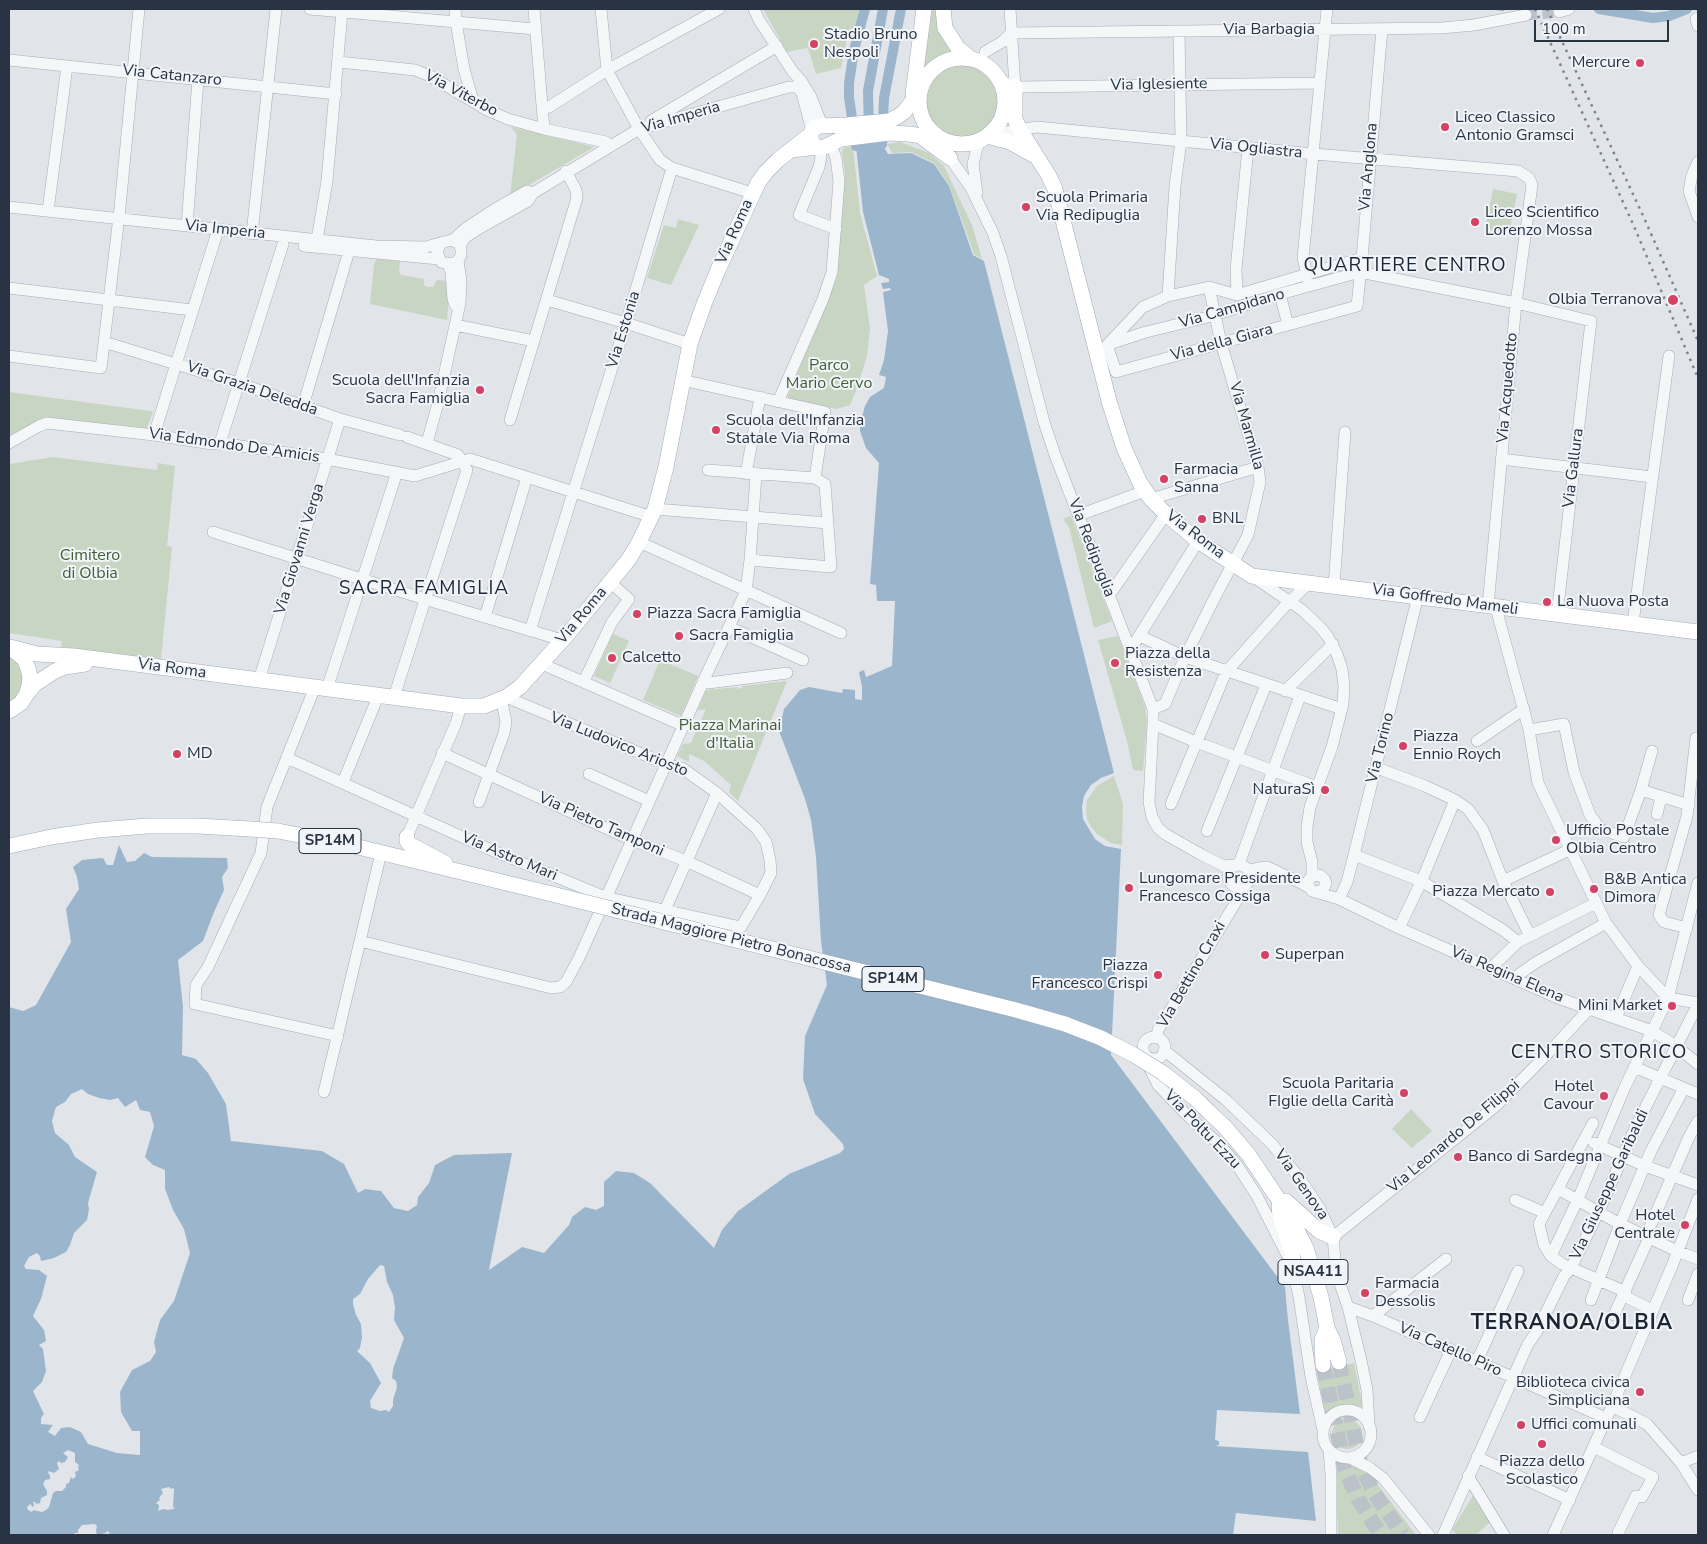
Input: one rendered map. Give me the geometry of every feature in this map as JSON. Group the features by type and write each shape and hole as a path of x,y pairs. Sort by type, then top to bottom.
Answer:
{"main road":[{"path":"924,9 916,91 923,119 928,127 942,139 960,144 985,141 1010,142 1038,158"},
{"path":"943,9 945,28 958,48 971,59 983,64 992,71 1010,92 1018,123"},
{"path":"958,48 985,52"},
{"path":"889,127 904,112 916,91 939,65 955,59 971,59 985,52"},
{"path":"985,141 999,123 1010,92"},
{"name":"Via Roma","path":"1018,123 1054,189 1101,346 1115,426 1134,471 1148,495 1166,514 1198,540 1252,576"},
{"name":"Via Roma","path":"103,661 379,694 461,706 484,706 503,698 520,687 542,664 629,559 639,542 653,513 666,468 690,344 715,276 752,193 766,172 789,150 819,136 889,127 922,137 942,139"},
{"path":"922,137 950,158"},
{"name":"Via Goffredo Mameli","path":"1252,576 1698,632"},
{"path":"9,647 37,654 74,656 103,661"},
{"path":"9,647 18,652 28,668 30,677 26,695"},
{"path":"9,711 20,703 35,684 46,677 65,667 103,661"},
{"name":"Strada Maggiore Pietro Bonacossa","path":"9,846 98,830 147,826 198,826 278,831 344,844 556,895 1016,1010 1065,1024 1101,1038 1163,1073 1196,1099 1224,1126 1242,1147 1292,1218 1306,1248 1321,1297 1327,1328 1333,1340 1339,1362"},
{"path":"407,837 407,841 410,844 466,874"},
{"path":"1278,1197 1290,1203 1319,1231 1333,1237"},
{"path":"1278,1197 1280,1216 1292,1253 1296,1276"},
{"name":"Strada Maggiore Pietro Bonacossa","path":"1324,1365 1322,1340 1327,1328"}],"street":[{"path":"9,356 100,368 118,222 139,9"},
{"path":"252,234 276,9"},
{"path":"310,9 535,29"},
{"path":"455,9 464,70 473,101"},
{"path":"534,9 544,108 544,129"},
{"path":"601,9 607,70 639,129 660,160 672,168 752,193"},
{"path":"544,108 549,107 607,70 720,9"},
{"path":"754,9 793,72 811,97 820,120 821,157 819,168 799,215 836,229"},
{"path":"1010,9 1010,92"},
{"path":"1309,281 1303,258 1327,9"},
{"path":"318,240 327,181 342,12"},
{"name":"Via Barbagia","path":"1011,33 1442,28 1526,15"},
{"path":"1698,18 1696,19 1698,26"},
{"name":"Via Anglona","path":"1357,306 1382,29"},
{"path":"1168,296 1175,186 1181,141 1179,31"},
{"path":"985,52 1002,42 1011,33"},
{"name":"Via Imperia","path":"9,215 187,226 376,246 426,248 446,240 457,243 528,201 533,193 566,171 639,129 676,113 777,46"},
{"name":"Via Catanzaro","path":"9,60 336,94"},
{"name":"Via Viterbo","path":"339,62 415,70 430,76 487,110 508,119 544,129 606,142 608,146"},
{"path":"48,211 67,66"},
{"path":"778,402 827,290 832,272 839,181 836,158 819,136 802,93 797,88 790,87 793,81 793,72"},
{"path":"187,226 198,79"},
{"name":"Via Iglesiente","path":"1010,92 1181,84 1320,83"},
{"name":"Via Imperia","path":"676,113 790,87"},
{"name":"Via Ogliastra","path":"985,141 1018,123 1037,127 1525,174"},
{"name":"Via Redipuglia","path":"942,139 950,158 967,181 981,206 1002,256 1044,422 1153,709 1154,724 1149,802 1154,822 1165,834 1214,862 1224,866 1236,865"},
{"name":"Via Redipuglia","path":"981,206 974,181 973,164 985,141"},
{"path":"1237,295 1236,269 1248,148"},
{"path":"1698,162 1692,175 1689,191 1698,217"},
{"name":"Via Estonia","path":"530,631 672,168"},
{"path":"510,420 577,198 576,190 566,171"},
{"name":"Via Acquedotto","path":"1525,174 1530,178 1532,185 1516,303 1501,459 1492,607 1524,709 1538,784 1606,923 1638,966 1668,998"},
{"name":"Via Imperia","path":"9,207 216,236 448,261"},
{"path":"154,435 216,236"},
{"path":"427,443 457,319 451,272 448,261 438,249 441,243"},
{"path":"448,261 462,252 457,243"},
{"path":"220,443 283,244"},
{"path":"303,406 349,251"},
{"name":"Via Campidano","path":"1101,346 1146,332 1214,315 1280,294 1362,258"},
{"name":"Via Campidano","path":"1101,346 1143,307 1168,296 1209,287 1237,295 1360,272 1516,303 1591,321"},
{"name":"Via Marmilla","path":"1153,709 1165,704 1185,658 1248,535 1260,482 1258,467 1221,343 1209,287"},
{"path":"9,288 192,310"},
{"path":"1280,294 1288,325"},
{"path":"547,300 626,322 690,344"},
{"name":"Via della Giara","path":"1101,346 1116,372 1357,306"},
{"path":"457,319 534,342"},
{"name":"Via Gallura","path":"1557,615 1591,321"},
{"name":"Via Grazia Deledda","path":"104,342 238,383 340,419 427,443 458,454 462,462"},
{"path":"1633,623 1669,356"},
{"path":"682,380 825,412 815,478"},
{"path":"360,941 556,988 568,980 746,591 754,518 751,474 760,398"},
{"name":"Via Giovanni Verga","path":"260,680 340,419"},
{"name":"Via Edmondo De Amicis","path":"9,442 47,423 154,435 212,444 220,443 327,459 415,476 462,462"},
{"path":"1334,586 1345,432"},
{"path":"394,697 467,470 462,462 470,459 573,491 653,513 828,523"},
{"path":"1501,459 1652,477"},
{"path":"1079,515 1258,467"},
{"path":"708,470 815,478 824,484 831,567 750,560"},
{"path":"338,1036 195,1004 196,986 210,962 261,853 267,807 287,758 321,688 362,578 396,472"},
{"path":"485,617 526,476"},
{"path":"1110,594 1166,514"},
{"path":"213,532 426,600 562,640"},
{"path":"1130,649 1140,636 1198,540"},
{"path":"639,542 841,633"},
{"name":"Via Roma","path":"1252,576 1308,615 1328,637 1337,654 1344,686 1342,709 1332,747 1310,807 1307,827 1307,842 1312,862 1309,883"},
{"path":"584,681 612,622 629,599 610,582"},
{"path":"1171,804 1226,672 1290,601 1309,583"},
{"name":"Via Torino","path":"1339,899 1347,882 1377,768 1418,596"},
{"path":"728,627 803,660"},
{"path":"1140,636 1185,658 1342,709"},
{"path":"1285,691 1333,644"},
{"path":"542,664 684,726"},
{"path":"703,682 708,683 787,672"},
{"path":"1207,831 1266,685"},
{"path":"343,782 379,694"},
{"path":"1236,865 1244,866 1249,871 1249,879 1243,886 1235,886 1229,881 1229,871 1240,861 1300,696"},
{"path":"479,802 504,733 506,722 503,698"},
{"name":"Via Ludovico Ariosto","path":"503,698 666,764 682,768 717,794 757,829 766,842 771,873 741,927"},
{"path":"407,837 456,723 461,706"},
{"path":"1477,741 1524,709"},
{"path":"1154,724 1196,742 1317,787"},
{"path":"1529,730 1564,724 1574,772 1590,815 1596,823"},
{"path":"1686,928 1664,922 1660,915 1691,813 1696,738"},
{"path":"1612,834 1624,837 1644,791 1652,751"},
{"name":"Via Pietro Tamponi","path":"442,753 632,840 760,895"},
{"name":"Via Astro Mari","path":"287,758 498,852 605,897 741,927"},
{"path":"1377,768 1424,786 1455,800 1468,809 1478,821 1503,881 1530,936"},
{"path":"589,774 649,801"},
{"path":"1644,791 1661,797 1691,813"},
{"path":"665,910 717,794"},
{"path":"1656,814 1661,797"},
{"path":"1399,928 1455,800"},
{"path":"1503,881 1569,850"},
{"path":"324,1092 381,853"},
{"path":"1354,855 1421,881 1503,930 1518,942"},
{"name":"Via Redipuglia","path":"1214,862 1229,881"},
{"name":"Via Regina Elena","path":"1249,871 1267,867 1323,890 1326,883 1339,899"},
{"name":"Via Bettino Craxi","path":"1228,912 1229,881"},
{"name":"Via Regina Elena","path":"1309,883 1399,928 1558,998 1652,1031 1676,1046 1698,1064"},
{"path":"1551,1256 1578,1199 1634,1066 1668,998 1698,883"},
{"name":"Via Bettino Craxi","path":"1157,1038 1158,1030 1228,912 1242,892 1243,886"},
{"path":"1491,968 1518,942 1596,903"},
{"path":"1514,978 1535,963 1606,923"},
{"path":"1616,1018 1638,966"},
{"path":"1668,998 1698,1003"},
{"name":"Via Giuseppe Garibaldi","path":"1442,1535 1528,1344 1537,1331 1564,1276 1571,1268 1599,1211 1636,1126 1698,1003"},
{"name":"Via Leonardo De Filippi","path":"1333,1237 1497,1105 1589,1009"},
{"path":"1157,1038 1163,1043 1164,1050 1161,1056 1150,1058 1145,1054 1144,1044 1149,1039 1157,1038"},
{"name":"Via Genova","path":"1164,1050 1226,1100 1272,1144 1301,1180 1320,1209 1333,1237 1336,1272 1348,1307 1367,1390 1369,1426"},
{"name":"Via Poltu Ezzu","path":"1150,1058 1150,1069 1158,1085 1237,1164 1258,1196 1287,1254 1296,1276 1311,1377 1323,1430"},
{"path":"1634,1066 1698,1094"},
{"path":"1591,1300 1651,1151 1684,1088"},
{"path":"1614,1315 1625,1294 1689,1137 1698,1121"},
{"path":"1593,1123 1539,1224 1544,1245 1551,1256 1562,1264 1599,1279 1652,1310"},
{"path":"1586,1139 1646,1166 1698,1185"},
{"path":"1558,1189 1620,1224 1698,1259"},
{"path":"1554,1535 1612,1406 1698,1199"},
{"path":"1515,1200 1545,1213"},
{"path":"1373,1316 1446,1259"},
{"path":"1477,1361 1518,1271"},
{"path":"1688,1300 1698,1274"},
{"name":"Via Catello Piro","path":"1348,1307 1373,1316 1606,1418"},
{"path":"1420,1418 1452,1350"},
{"path":"1612,1406 1647,1424 1681,1463 1698,1490"},
{"path":"1331,1535 1331,1474 1329,1450 1324,1441 1323,1430 1330,1417 1337,1412 1345,1410 1360,1414 1369,1426 1370,1455 1383,1478 1429,1535"},
{"path":"1331,1474 1335,1464 1346,1457 1362,1452 1370,1440"},
{"path":"1594,1447 1653,1476 1642,1497 1636,1496 1618,1533"},
{"path":"1329,1450 1370,1468 1383,1478"},
{"path":"1681,1463 1698,1456"},
{"path":"1477,1457 1570,1500"},
{"path":"1468,1476 1504,1535"}],"green space":[{"name":"Stadio Bruno Nespoli","path":"763,9 861,9 852,40 847,39 841,68 816,74 808,48 787,52"},
{"path":"932,9 936,9 939,27 960,55 951,56 935,63 923,75"},
{"path":"962,64 976,67 988,75 996,87 999,101 996,115 988,127 976,135 962,138 948,135 936,127 928,115 925,101 928,87 936,75 948,67"},
{"path":"511,127 594,147 510,196 517,135"},
{"path":"900,142 929,153 944,166 972,225 982,259 974,254 949,185 934,163 911,152 892,153 887,144"},
{"name":"Parco Mario Cervo","path":"853,146 860,213 877,276 864,285 870,328 867,356 850,405 836,409 787,398 837,277 845,173 842,153 843,148"},
{"path":"1493,189 1517,194 1509,234 1485,229"},
{"path":"678,219 699,225 671,285 647,278 664,225 676,228"},
{"path":"379,258 386,259 387,261 393,259 394,262 400,260 399,271 401,275 424,279 424,285 427,287 433,287 437,280 450,281 447,320 370,304 374,264"},
{"path":"9,392 153,412 147,428 49,418 41,419 9,436"},
{"name":"Cimitero di Olbia","path":"53,457 157,470 158,463 175,466 167,546 172,547 161,659 61,647 62,641 9,633 10,464"},
{"path":"1071,516 1112,621 1094,628 1069,527 1063,519"},
{"name":"Calcetto","path":"613,634 629,641 610,683 594,676"},
{"path":"1118,636 1145,707 1147,721 1143,771 1133,770 1127,741 1098,640"},
{"path":"9,653 16,659 24,674 20,694 9,705"},
{"path":"660,660 698,676 681,716 643,700"},
{"name":"Piazza Marinai d'Italia","path":"787,681 738,801 729,792 731,785 704,761 689,754 689,762 677,756 683,744 691,743 706,709 698,710 706,690 737,687 737,689 742,688 742,686"},
{"path":"1114,776 1123,804 1122,845 1111,843 1097,834 1087,819 1087,800 1097,786"},
{"path":"1411,1109 1432,1131 1412,1148 1392,1129"},
{"path":"1354,1363 1363,1407 1349,1404 1335,1407 1325,1413 1317,1372"},
{"path":"1347,1419 1358,1423 1362,1434 1358,1445 1347,1449 1336,1445 1332,1434 1336,1423"},
{"path":"1348,1464 1357,1465 1378,1476 1375,1481 1416,1535 1338,1535 1336,1474 1340,1466"},
{"path":"1474,1494 1490,1522 1476,1535 1457,1535 1452,1530"}],"water":[{"path":"882,144 888,154 911,153 934,164 949,186 973,255 984,261 1114,773 1101,778 1091,785 1084,796 1082,807 1083,819 1095,839 1105,846 1121,849 1111,1055 1285,1287 1300,1414 1217,1410 1215,1440 1219,1441 1219,1445 1215,1446 1308,1452 1316,1521 1236,1513 1233,1535 106,1535 110,1533 107,1531 97,1535 97,1526 95,1524 82,1525 78,1533 74,1533 76,1535 9,1535 9,1007 23,1011 36,1005 71,942 66,909 79,889 73,867 82,860 103,858 107,865 113,865 119,845 127,862 135,861 144,853 152,857 227,858 228,868 222,877 224,890 203,941 178,960 183,1007 182,1055 196,1059 208,1073 226,1104 231,1141 322,1151 344,1164 358,1193 365,1189 381,1191 394,1208 408,1211 417,1205 418,1197 429,1183 435,1165 454,1155 512,1153 489,1270 522,1247 544,1253 569,1225 572,1217 585,1207 596,1210 604,1206 604,1182 616,1171 634,1173 650,1183 714,1248 722,1230 738,1211 789,1174 840,1153 844,1149 843,1144 815,1114 803,1079 805,1036 827,985 821,941 816,857 811,820 779,731 784,709 800,690 809,687 842,693 843,689 855,690 855,699 862,700 859,672 864,670 866,677 892,666 895,601 877,601 876,585 870,584 879,463 866,448 860,431 860,423 865,406 870,397 884,388 886,377 879,375 884,360 888,331 883,292 891,290 890,288 883,289 881,283 889,282 889,279 879,275 863,212 856,146","holes":["82,1089 88,1094 99,1098 110,1100 118,1098 125,1107 136,1100 140,1110 150,1112 154,1126 145,1157 153,1165 165,1170 165,1189 173,1210 184,1229 190,1253 174,1301 160,1320 154,1342 156,1352 150,1361 132,1370 120,1392 121,1412 132,1431 140,1431 140,1455 117,1453 88,1444 81,1432 70,1427 61,1428 55,1436 48,1432 53,1425 41,1424 41,1418 44,1414 33,1391 42,1382 46,1371 43,1349 39,1345 46,1341 44,1330 33,1316 41,1299 47,1276 39,1270 26,1269 24,1266 29,1257 37,1253 41,1261 54,1258 66,1252 74,1233 87,1220 88,1203 97,1172 75,1157 69,1145 55,1133 52,1121 56,1107 65,1102 71,1094","380,1265 384,1266 387,1282 393,1295 394,1320 404,1338 393,1369 392,1378 396,1381 397,1387 393,1406 389,1412 371,1408 370,1401 381,1383 370,1363 357,1351 360,1348 362,1337 361,1324 356,1315 353,1299 360,1294 368,1279","68,1450 75,1453 75,1462 79,1465 79,1470 75,1472 76,1476 73,1479 71,1477 69,1483 66,1484 62,1491 53,1493 49,1507 46,1510 42,1512 28,1510 27,1507 30,1504 34,1506 33,1501 37,1504 40,1503 41,1498 47,1495 43,1484 45,1480 50,1479 49,1471 54,1473 59,1469 57,1463 59,1461 61,1463 65,1462 68,1457 63,1453","169,1487 174,1489 174,1509 158,1511 159,1506 156,1504 163,1493 161,1489"]}],"waterway":[{"path":"865,9 854,50 849,83 849,97 856,146 882,144 884,98 901,9"},
{"path":"869,129 868,91 883,9"},
{"path":"1497,9 1503,10"},
{"path":"1599,9 1653,18 1669,16 1687,9"}],"tunnel":[{"path":"1526,15 1559,12"},
{"path":"1596,823 1600,828 1612,833"},
{"path":"1339,1362 1361,1465 1374,1493 1403,1535"},
{"path":"1323,1365 1345,1469 1358,1499 1382,1535"}],"railway":[{"path":"1535,9 1633,224 1698,378"},
{"path":"1547,9 1645,220 1698,341"}],"place":[{"name":"Stadio Bruno Nespoli","path":"814,44"},
{"name":"Mercure","path":"1640,63"},
{"name":"Liceo Classico Antonio Gramsci","path":"1445,127"},
{"name":"Scuola Primaria Via Redipuglia","path":"1026,207"},
{"name":"Liceo Scientifico Lorenzo Mossa","path":"1475,222"},
{"name":"Olbia Terranova","path":"1673,300"},
{"name":"Scuola dell'Infanzia Sacra Famiglia","path":"480,390"},
{"name":"Scuola dell'Infanzia Statale Via Roma","path":"716,430"},
{"name":"Farmacia Sanna","path":"1164,479"},
{"name":"BNL","path":"1202,519"},
{"name":"La Nuova Posta","path":"1547,602"},
{"name":"Piazza Sacra Famiglia","path":"637,614"},
{"name":"Sacra Famiglia","path":"679,636"},
{"name":"Calcetto","path":"612,658"},
{"name":"Piazza della Resistenza","path":"1115,663"},
{"name":"Piazza Ennio Roych","path":"1403,746"},
{"name":"MD","path":"177,754"},
{"name":"NaturaSì","path":"1325,790"},
{"name":"Ufficio Postale Olbia Centro","path":"1556,840"},
{"name":"Lungomare Presidente Francesco Cossiga","path":"1129,888"},
{"name":"B&B Antica Dimora","path":"1594,889"},
{"name":"Piazza Mercato","path":"1550,892"},
{"name":"Superpan","path":"1265,955"},
{"name":"Piazza Francesco Crispi","path":"1158,975"},
{"name":"Mini Market","path":"1672,1006"},
{"name":"Scuola Paritaria FIglie della Carità","path":"1404,1093"},
{"name":"Hotel Cavour","path":"1604,1096"},
{"name":"Banco di Sardegna","path":"1458,1157"},
{"name":"Hotel Centrale","path":"1685,1225"},
{"name":"Farmacia Dessolis","path":"1365,1293"},
{"name":"Biblioteca civica Simpliciana","path":"1640,1392"},
{"name":"Uffici comunali","path":"1521,1425"},
{"name":"Piazza dello Scolastico","path":"1542,1444"}],"district":[{"name":"QUARTIERE CENTRO","path":"1405,266"},
{"name":"SACRA FAMIGLIA","path":"424,589"},
{"name":"CENTRO STORICO","path":"1599,1053"},
{"name":"TERRANOA/OLBIA","path":"1572,1324"}]}
